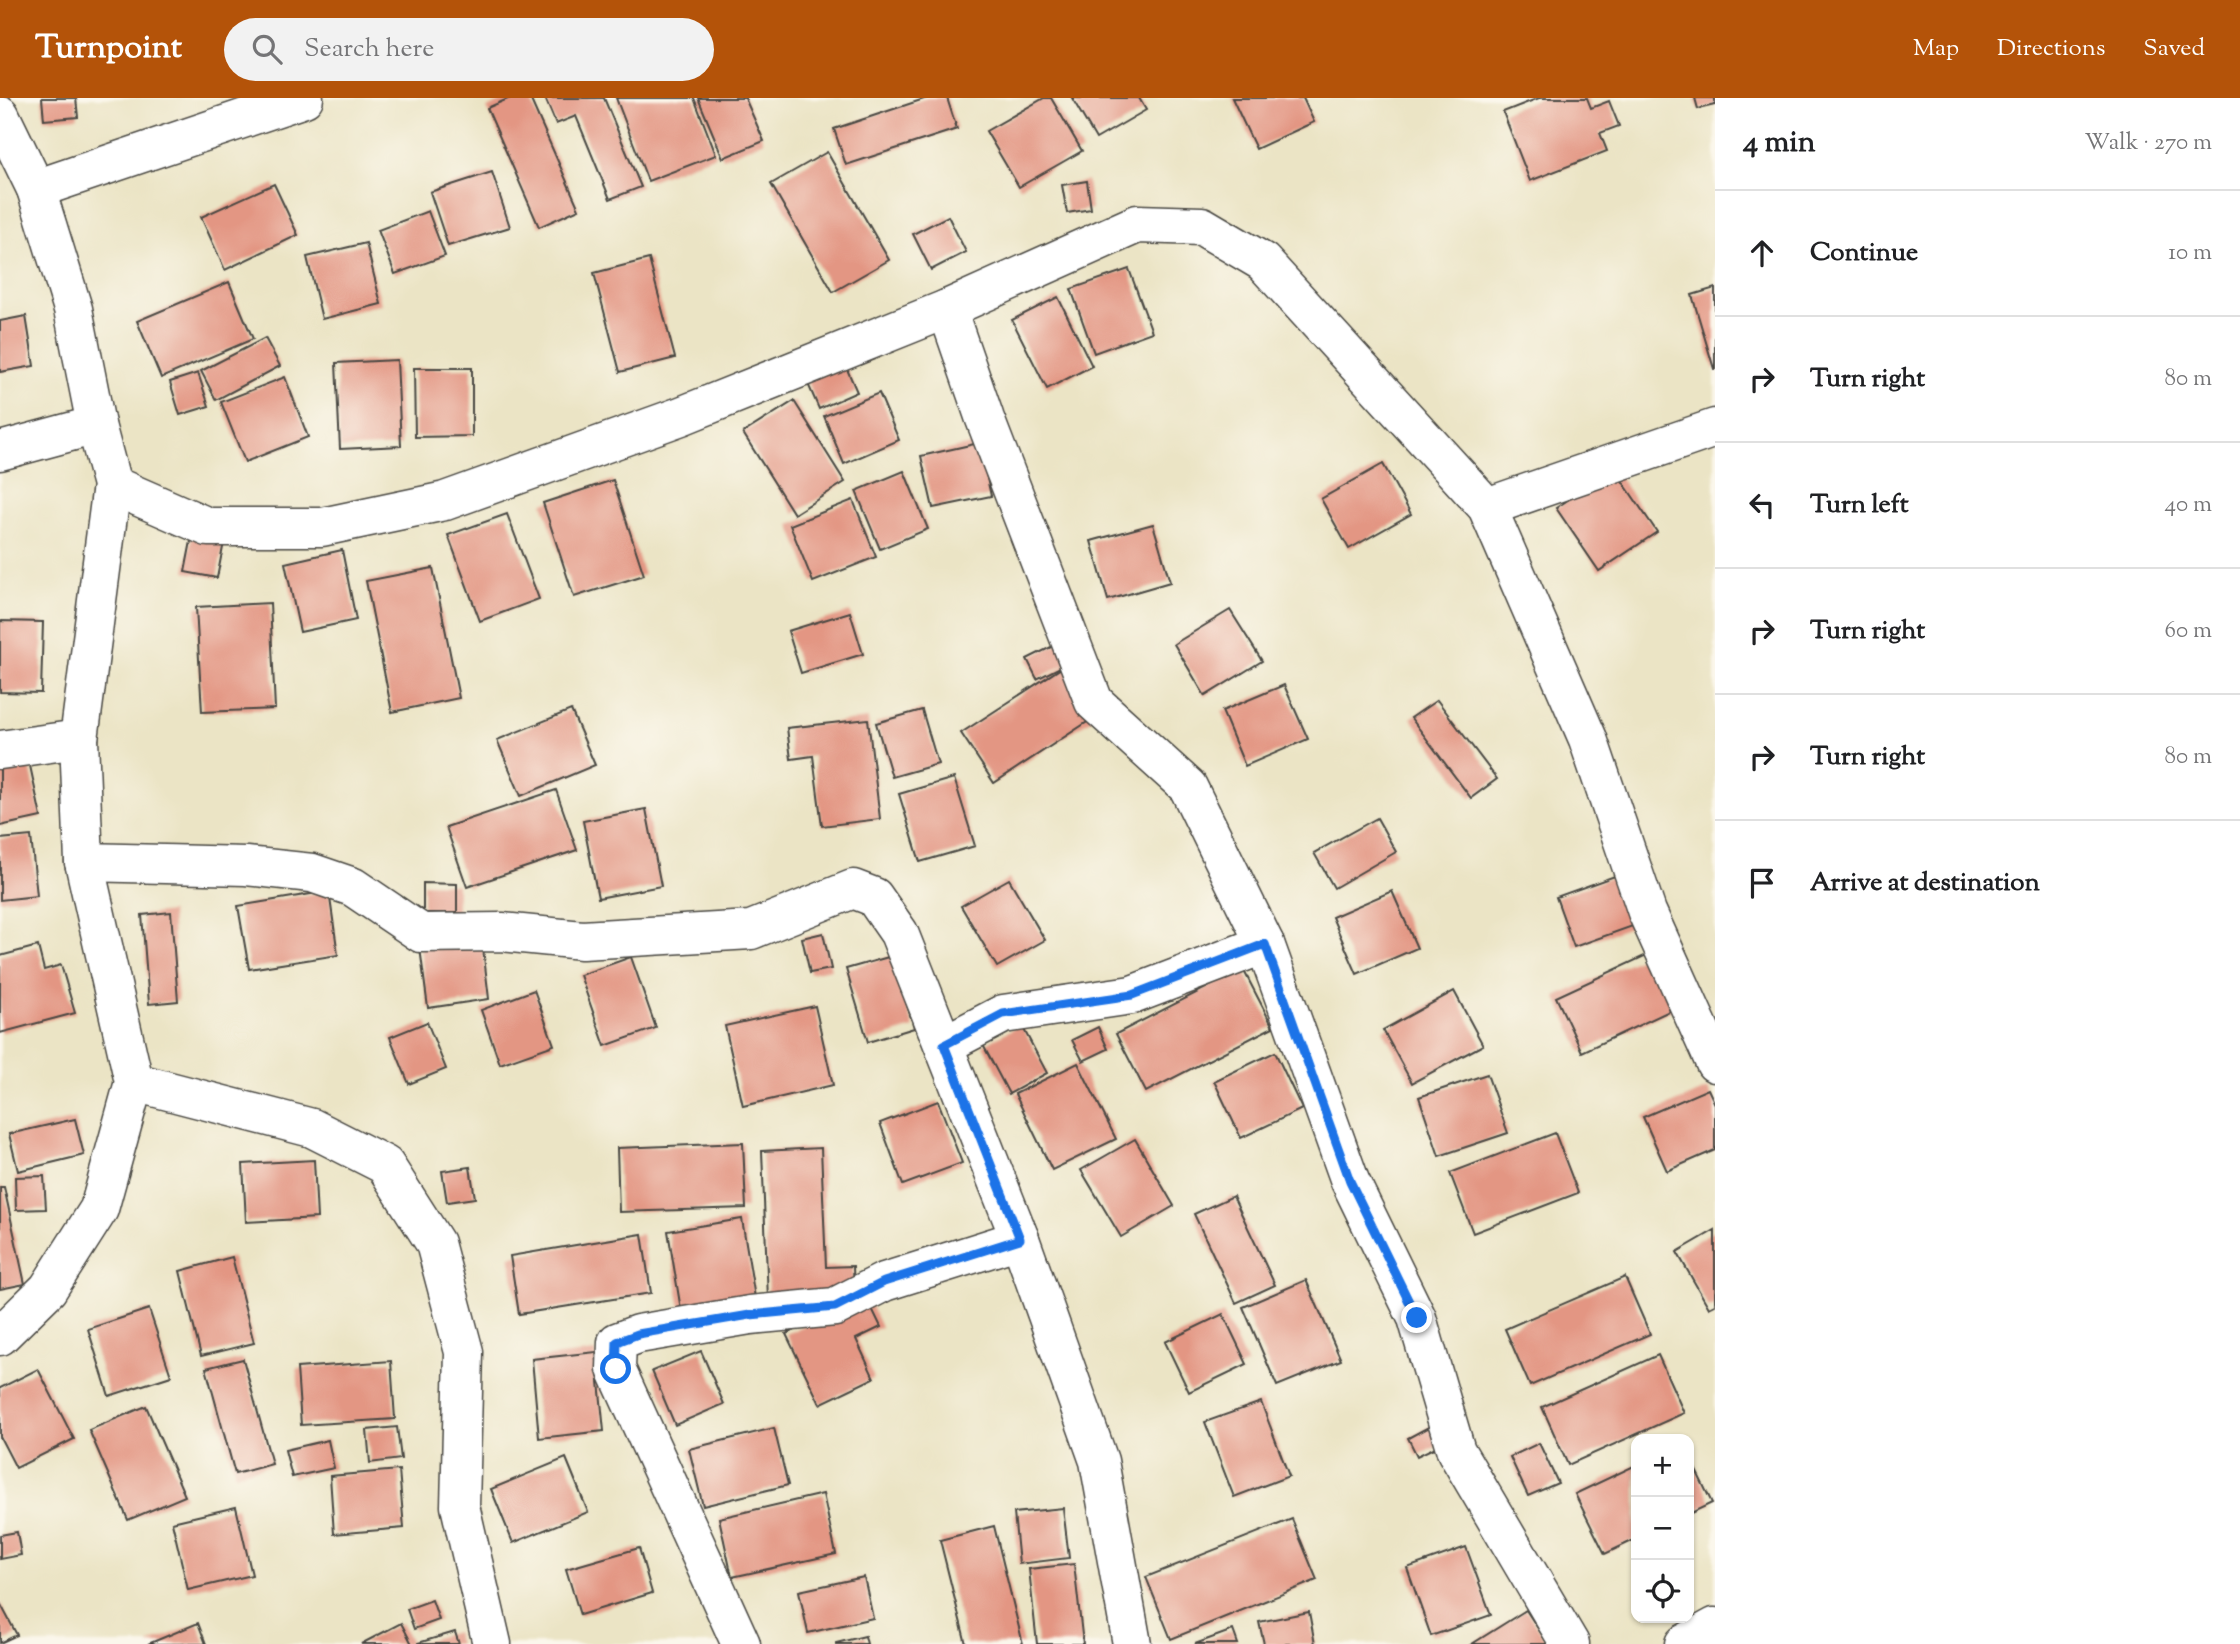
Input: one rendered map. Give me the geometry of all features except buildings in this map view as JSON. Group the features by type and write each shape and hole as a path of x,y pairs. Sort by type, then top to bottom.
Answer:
{"street":[{"path":"36,189 304,98"},
{"path":"0,115 36,189 74,309 96,425 112,485 79,739 84,862 134,1082 99,1209 48,1289 0,1336"},
{"path":"112,485 208,527 322,527 445,501 681,416 947,309 1137,224 1202,226 1263,262 1487,507 1588,738 1647,912 1715,1063"},
{"path":"947,309 985,419 1094,702 1188,787 1265,944 1350,1181 1417,1318 1456,1451 1570,1644"},
{"path":"0,451 96,425"},
{"path":"1487,507 1715,428"},
{"path":"0,750 79,739"},
{"path":"84,862 246,866 312,873 353,887 421,933 502,932 582,940 751,930 853,889 874,897 899,933 944,1045 1020,1239 1099,1461 1132,1644"},
{"path":"944,1045 1003,1014 1132,995 1265,944"},
{"path":"134,1082 312,1128 386,1165 435,1244 464,1352 460,1506 492,1644"},
{"path":"741,1644 616,1369 617,1342 638,1334 750,1315 835,1307 884,1282 1020,1239"},
{"path":"1684,1644 1715,1627"}],"route":[{"path":"616,1369 617,1342 638,1334 750,1315 835,1307 884,1282 1020,1239 944,1045 1003,1014 1132,995 1265,944 1350,1181 1417,1318"}]}
